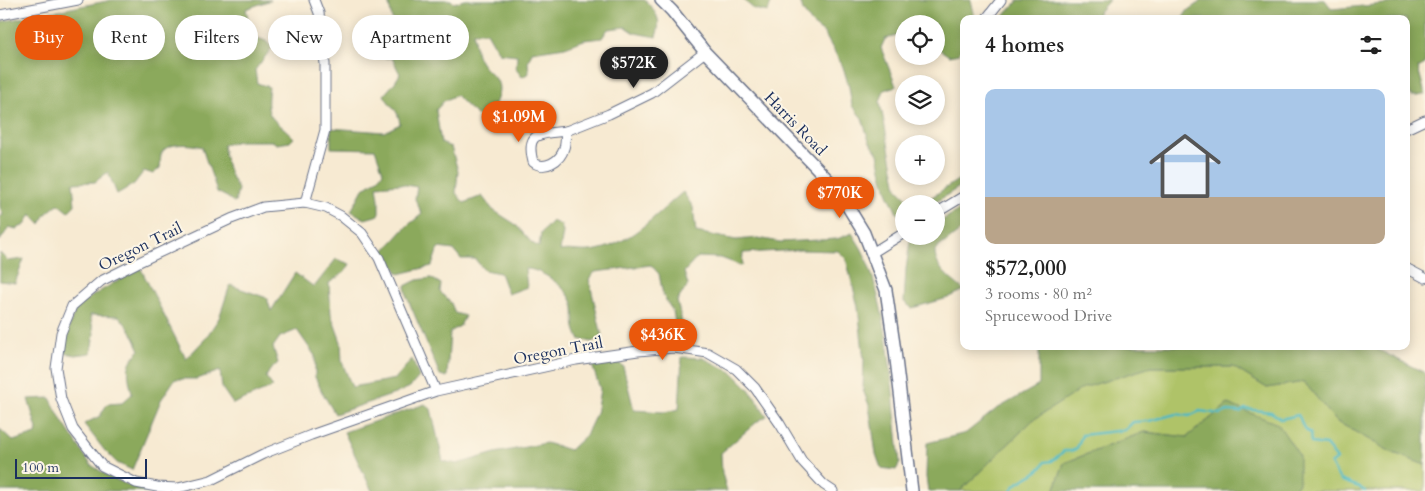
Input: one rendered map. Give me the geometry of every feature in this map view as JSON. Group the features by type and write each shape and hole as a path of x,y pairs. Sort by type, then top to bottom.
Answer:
{"street":[{"path":"0,15 78,0"},
{"path":"305,203 325,130 325,64 318,13 314,0"},
{"name":"Harris Road","path":"661,0 705,52 837,189 864,233 886,290 912,491"},
{"path":"989,15 1001,0"},
{"path":"566,131 564,147 561,155 555,161 540,166 532,162 530,149 531,142 535,136 566,131 610,114 652,93 705,52"},
{"path":"1410,127 1425,120"},
{"path":"945,208 960,198"},
{"name":"Oregon Trail","path":"436,391 380,258 362,233 341,216 326,208 305,203 263,207 231,219 101,281 72,306 62,333 56,368 61,399 74,429 102,466 136,483 178,488 211,480 263,454 311,435 436,391 576,360 638,350 674,348 708,353 736,369 755,388 780,424 802,461 824,485 833,491"},
{"path":"872,253 895,239"},
{"path":"1410,270 1425,278"}],"green space":[{"path":"112,0 271,0 246,9 247,15 175,15 175,60 258,60 258,38 266,41 268,43 268,53 255,70 257,83 269,87 269,113 294,138 290,142 277,144 272,141 239,141 223,145 228,168 238,189 235,203 217,192 202,147 179,145 168,147 163,151 160,168 153,174 144,171 134,184 117,194 108,172 95,182 73,183 75,205 68,212 58,204 46,214 40,224 31,214 25,225 16,229 9,227 0,241 0,217 3,215 0,207 0,22 15,19 15,60 83,60 83,15 36,15"},
{"path":"388,0 451,0 454,3 465,0 645,0 657,17 658,31 656,37 635,33 626,27 608,29 602,38 584,40 565,47 532,52 528,62 529,73 522,77 516,69 517,55 499,53 487,32 473,32 477,55 481,63 498,82 498,96 494,106 506,127 497,129 475,114 456,95 444,101 436,110 441,143 451,147 458,171 456,193 464,203 482,196 493,210 515,224 532,243 539,247 541,233 552,221 561,225 563,232 560,251 590,251 617,243 640,229 683,192 693,207 696,232 736,240 758,238 780,242 837,239 852,233 864,253 874,280 885,332 900,463 896,470 881,468 876,454 869,405 863,390 864,361 858,307 846,259 838,251 801,250 743,253 742,266 721,258 698,257 684,272 688,285 677,301 683,327 683,337 677,333 673,312 663,295 659,274 651,265 595,272 589,279 602,336 592,342 579,339 574,325 573,304 569,296 552,279 538,272 525,269 527,287 508,294 500,273 484,270 475,259 461,259 454,250 438,248 432,266 399,274 384,251 407,226 422,214 415,199 417,187 400,184 377,186 379,215 365,219 351,211 363,189 378,179 383,172 375,149 331,148 331,128 384,132 400,124 396,111 384,95 400,74 393,60 469,60 469,15 391,15"},
{"path":"743,0 772,0 768,12 754,9"},
{"path":"800,0 971,0 973,15 960,15 959,54 949,56 945,53 945,15 895,15 895,36 885,39 881,48 895,83 895,86 884,90 880,102 895,185 904,195 895,195 895,209 888,194 878,154 869,141 862,118 852,106 843,67 824,33 812,24 803,11"},
{"path":"1019,0 1109,0 1096,15 1005,15"},
{"path":"1203,0 1325,0 1332,9 1425,0 1425,64 1418,68 1425,94 1419,96 1410,94 1410,15 1185,15 1188,10"},
{"path":"960,179 960,187 945,196 935,195"},
{"path":"960,209 960,231 945,242 945,219"},
{"path":"909,245 942,245 935,250 937,262 940,268 960,287 960,292 948,298 912,308 904,302"},
{"path":"0,253 8,261 24,259 15,283 0,281"},
{"path":"336,259 350,264 345,272 329,283 331,314 341,342 342,362 352,387 395,379 412,359 419,377 410,387 395,394 335,414 315,377 315,356 297,330 280,337 273,347 278,363 270,370 266,377 273,387 233,404 222,388 220,371 197,379 175,379 161,400 132,470 117,463 84,424 100,416 107,404 122,403 132,394 128,370 131,360 140,350 131,331 119,316 90,315 94,333 91,353 76,355 65,353 65,339 75,310 84,301 140,267 186,359 205,339 219,318 230,285 267,298 271,311 295,273 314,287"},
{"path":"431,278 441,284 440,292 451,303 455,313 465,316 460,326 450,332 447,377 440,375 407,297 405,286 417,280"},
{"path":"1039,350 1379,350 1425,373 1425,465 1391,452 1336,421 1304,382 1267,388 1233,367 1151,367 1083,388 1033,420 960,491 928,491 926,477 927,443 966,433 995,410 1039,385"},
{"path":"682,357 703,358 732,372 749,389 767,416 758,421 721,453 722,473 727,491 372,491 344,432 425,404 431,409 443,461 457,464 495,453 546,443 570,450 586,435 596,414 600,389 592,365 616,361 623,366 634,410 664,412 679,409"},
{"path":"1150,367 1233,367 1267,388 1304,382 1336,421 1391,452 1425,465 1425,491 1292,491 1299,483 1228,404 1187,437 1144,432 1064,463 1054,491 960,491 1033,420 1082,388"},
{"path":"50,398 62,421 91,465 110,477 131,486 151,491 0,491 0,429 13,441 36,434 37,429 28,399"},
{"path":"1228,404 1278,424 1299,455 1299,483 1292,491 1054,491 1064,463 1144,432 1187,437"}],"waterway":[{"path":"1011,491 1018,483 1038,471 1045,462 1052,461 1064,451 1072,451 1077,448 1082,435 1125,430 1133,422 1149,421 1176,414 1189,416 1200,411 1220,414 1228,411 1240,412 1245,409 1271,412 1281,419 1298,415 1304,427 1310,433 1311,443 1326,445 1337,459 1331,464 1340,480 1365,491"}]}
